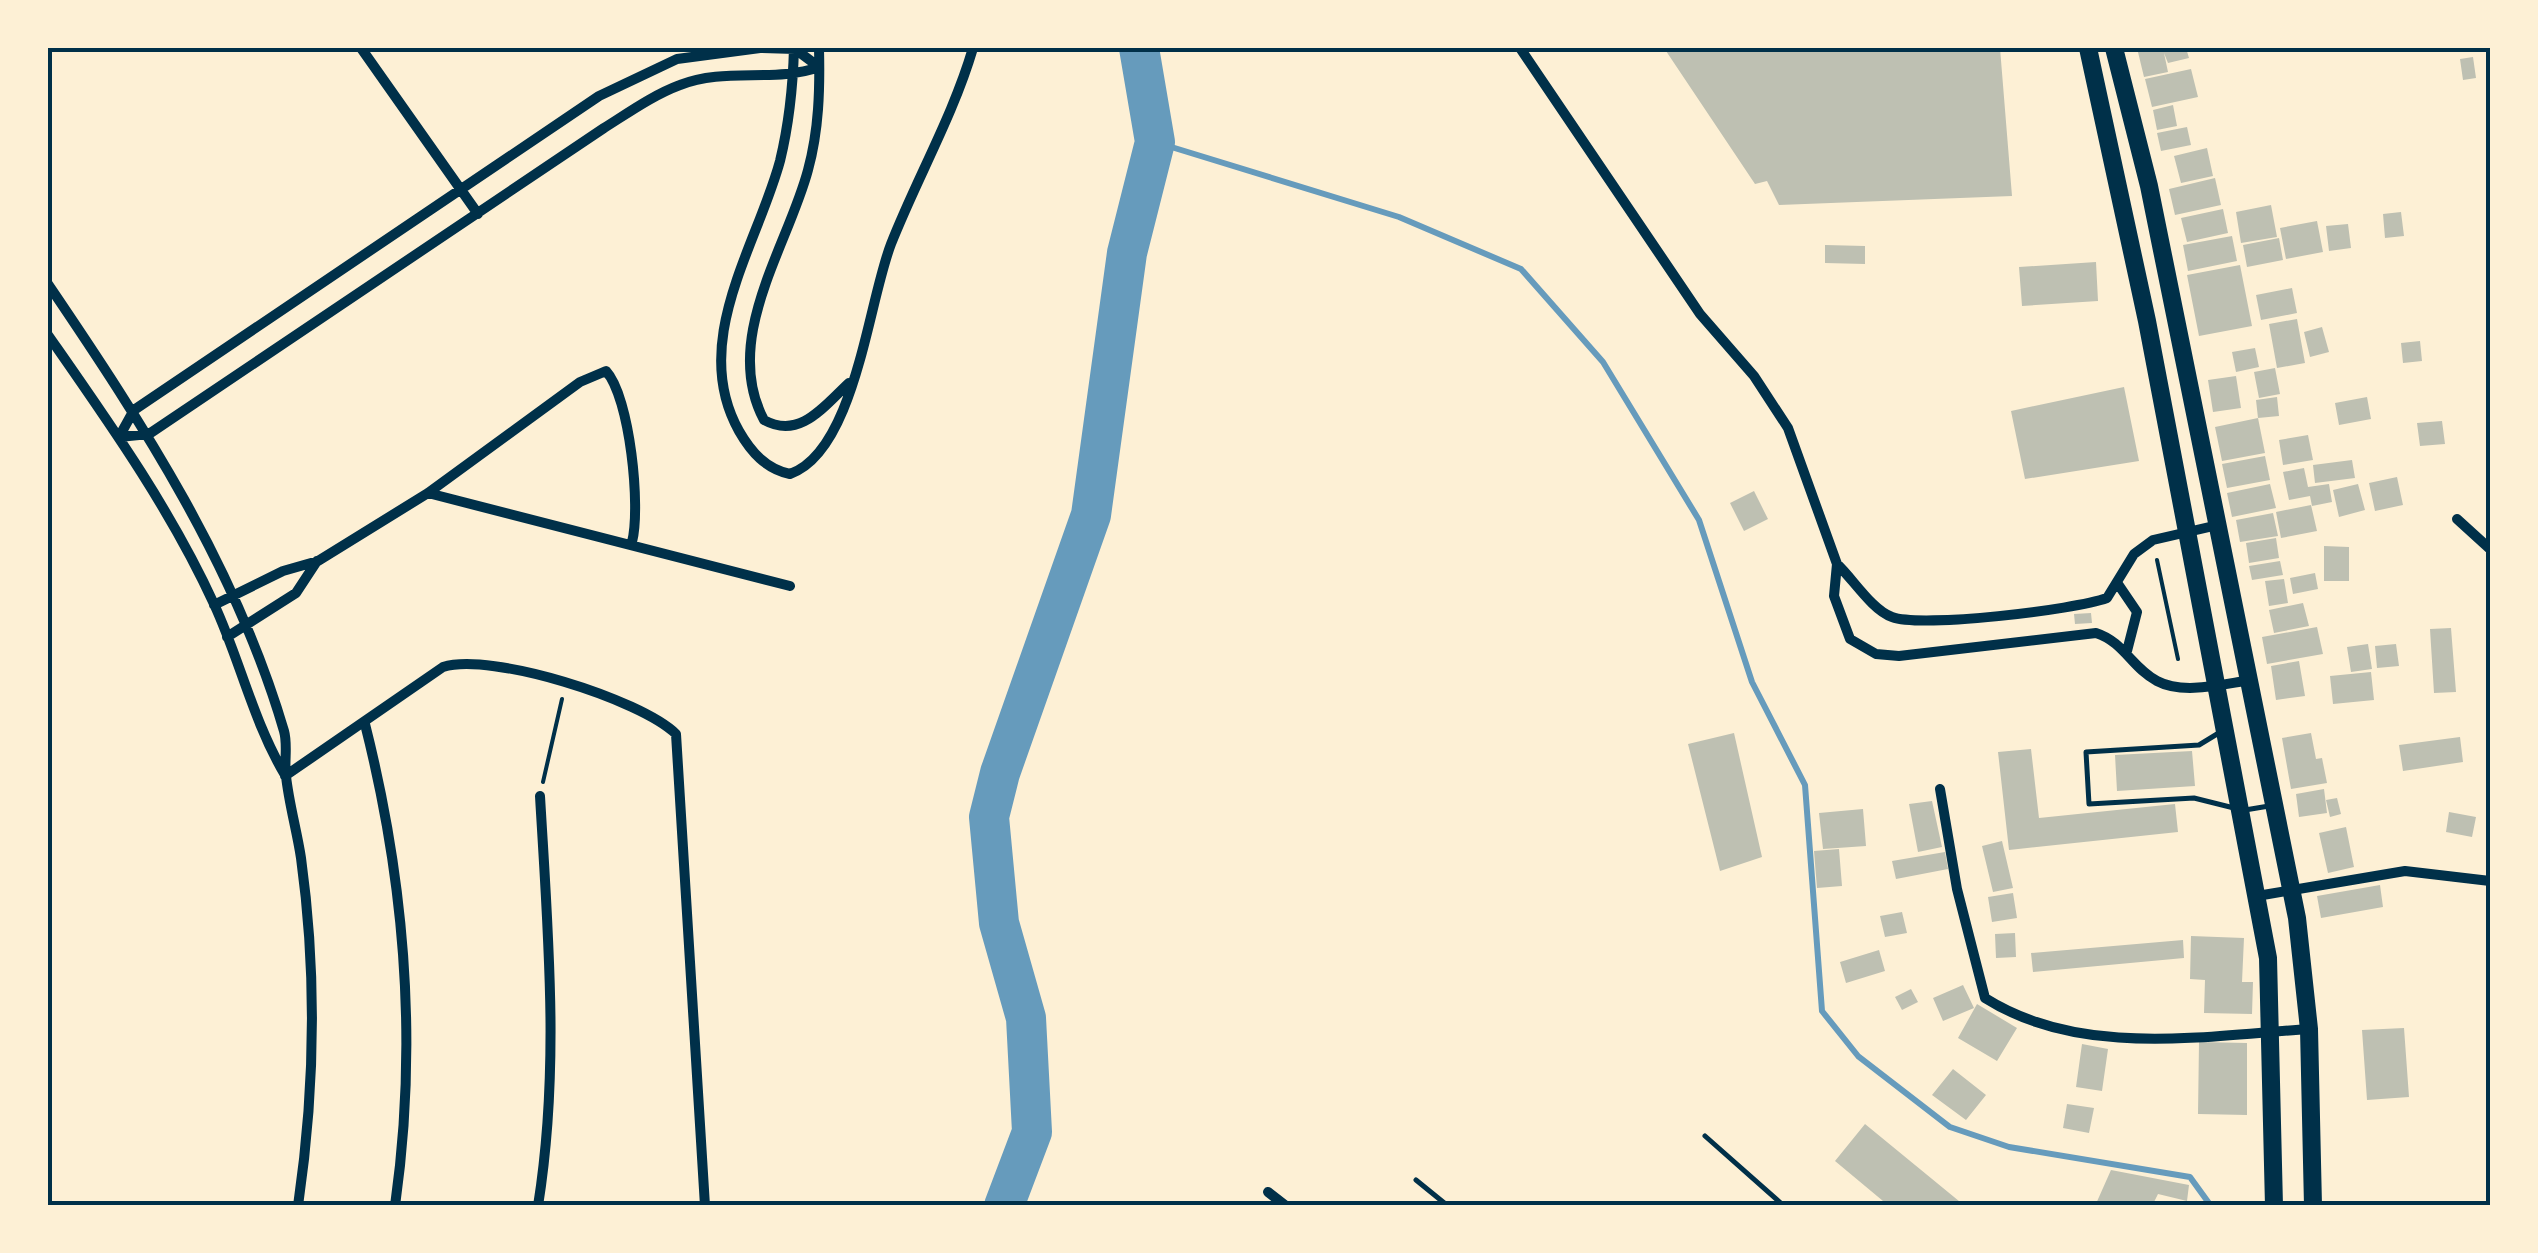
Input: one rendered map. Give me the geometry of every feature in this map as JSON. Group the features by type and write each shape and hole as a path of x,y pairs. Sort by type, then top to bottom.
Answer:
{"main road":[{"path":"2088,48 2188,530 2268,958 2274,1206"},
{"path":"2114,48 2150,186 2292,891 2309,1029 2312,1206"}],"street":[{"path":"361,48 478,214"},
{"path":"119,437 134,410 637,75 677,59 761,48 795,48 819,67"},
{"path":"795,48 780,161 736,275 728,311 725,390 747,446 766,465 790,474 806,468 818,455 853,379 890,247 962,87 973,48"},
{"path":"818,48 818,126 796,210 765,282 757,314 752,387 764,420 789,428 811,418 853,379"},
{"path":"1520,48 1681,287 1754,376 1788,428 1837,564 1838,614 1850,639 1876,654 1898,656 2096,632 2127,650 2157,682 2184,688 2251,680"},
{"path":"119,437 148,434 604,128 681,84 742,75 792,76 819,67"},
{"path":"48,284 134,410 234,595 285,736 286,776 301,858 311,979 311,1106 298,1206"},
{"path":"48,335 119,437 214,604 267,744 286,776"},
{"path":"214,604 284,571 318,560 428,493 580,382 606,371 621,397 638,520 632,542"},
{"path":"428,493 632,542 790,586"},
{"path":"2457,519 2490,549"},
{"path":"1837,564 1880,611 1893,618 1916,622 2050,609 2106,598 2134,554 2153,540 2219,525"},
{"path":"227,637 247,628 296,593 318,560"},
{"path":"2118,584 2137,612 2127,650"},
{"path":"2050,609 2052,635"},
{"path":"286,776 443,666 461,661 566,684 636,706 660,718 676,734 705,1206"},
{"path":"365,724 387,810 403,956 406,1094 396,1206"},
{"path":"1940,789 1961,905 1985,998 2048,1029 2178,1038 2309,1029"},
{"path":"538,1206 550,1118 553,1032 540,796"},
{"path":"2258,896 2405,871 2490,882"},
{"path":"1268,1192 1286,1206"}],"lane":[{"path":"2225,729 2200,746 2086,752 2089,804 2194,798 2242,810 2277,805"},
{"path":"1706,1136 1784,1206"},
{"path":"1416,1180 1448,1206"}],"path":[{"path":"2157,560 2178,660"},
{"path":"540,796 566,684"}],"building":[{"path":"1664,48 2000,48 2012,196 1779,205 1767,181 1755,184"},
{"path":"2137,48 2186,48 2189,58 2168,63 2164,53 2168,72 2144,77"},
{"path":"2473,57 2476,78 2463,80 2460,59"},
{"path":"2191,69 2198,97 2152,107 2145,79"},
{"path":"2173,105 2177,126 2157,130 2153,110"},
{"path":"2187,127 2191,145 2161,151 2157,133"},
{"path":"2207,148 2213,176 2181,183 2174,156"},
{"path":"2215,178 2221,205 2175,215 2169,189"},
{"path":"2271,205 2277,237 2241,243 2236,212"},
{"path":"2223,209 2228,233 2187,242 2181,218"},
{"path":"2401,212 2404,236 2385,238 2383,214"},
{"path":"2317,221 2323,252 2286,259 2280,228"},
{"path":"2348,224 2351,248 2329,251 2326,226"},
{"path":"2232,236 2237,261 2188,271 2183,245"},
{"path":"2279,238 2283,260 2247,267 2243,245"},
{"path":"1825,245 1865,246 1865,264 1825,263"},
{"path":"2096,262 2098,301 2022,306 2019,267"},
{"path":"2240,265 2252,326 2199,336 2187,275"},
{"path":"2292,288 2297,313 2261,320 2256,295"},
{"path":"2297,319 2305,363 2277,368 2269,324"},
{"path":"2322,327 2329,352 2310,357 2304,332"},
{"path":"2420,341 2422,361 2403,363 2401,343"},
{"path":"2255,348 2259,367 2236,372 2232,352"},
{"path":"2275,368 2280,394 2259,398 2254,372"},
{"path":"2236,376 2241,408 2213,412 2208,380"},
{"path":"2124,387 2139,461 2025,479 2011,411"},
{"path":"2277,397 2279,416 2258,418 2256,400"},
{"path":"2367,397 2371,419 2339,425 2335,403"},
{"path":"2258,418 2265,453 2222,461 2215,427"},
{"path":"2442,421 2445,444 2420,446 2417,423"},
{"path":"2308,435 2313,460 2283,465 2279,440"},
{"path":"2265,456 2270,480 2227,488 2222,464"},
{"path":"2352,460 2355,478 2315,483 2313,465"},
{"path":"2304,468 2308,487 2329,484 2332,502 2312,506 2310,496 2289,500 2283,472"},
{"path":"2397,477 2403,505 2375,511 2369,483"},
{"path":"2270,484 2276,508 2232,517 2227,493"},
{"path":"2358,484 2365,510 2339,517 2333,490"},
{"path":"1754,491 1768,519 1744,531 1730,503"},
{"path":"2311,505 2317,531 2281,538 2276,512"},
{"path":"2273,513 2278,536 2240,542 2236,520"},
{"path":"2276,538 2279,558 2249,563 2246,543"},
{"path":"2324,546 2349,547 2349,581 2324,581"},
{"path":"2280,561 2283,575 2252,580 2249,566"},
{"path":"2315,573 2318,589 2293,594 2290,578"},
{"path":"2284,579 2288,603 2269,606 2265,581"},
{"path":"2303,603 2309,626 2274,633 2269,610"},
{"path":"2091,613 2092,623 2075,624 2074,614"},
{"path":"2317,627 2323,654 2267,664 2262,637"},
{"path":"2451,628 2456,692 2434,693 2430,629"},
{"path":"2368,644 2372,669 2351,672 2347,647"},
{"path":"2396,644 2399,666 2377,668 2375,646"},
{"path":"2299,661 2305,696 2276,700 2271,666"},
{"path":"2371,672 2374,700 2333,704 2330,676"},
{"path":"1734,733 1762,857 1720,871 1688,744"},
{"path":"2311,733 2316,759 2322,758 2327,783 2291,789 2282,738"},
{"path":"2460,737 2463,762 2403,771 2399,745"},
{"path":"2031,749 2039,818 2175,804 2178,832 2009,850 1998,752"},
{"path":"2192,751 2195,786 2117,791 2115,755"},
{"path":"2324,789 2327,813 2299,817 2296,794"},
{"path":"2337,798 2341,814 2330,817 2326,800"},
{"path":"1932,801 1942,847 1918,852 1909,804"},
{"path":"1863,809 1866,846 1823,849 1819,813"},
{"path":"2449,812 2476,817 2472,837 2446,832"},
{"path":"2346,827 2354,867 2328,873 2319,833"},
{"path":"2002,841 2013,888 1993,892 1982,846"},
{"path":"1839,849 1842,886 1817,888 1814,851"},
{"path":"1945,852 1948,869 1896,879 1892,861"},
{"path":"2380,885 2383,907 2321,918 2317,896"},
{"path":"2013,893 2017,918 1992,922 1988,897"},
{"path":"1902,912 1907,933 1885,937 1880,916"},
{"path":"2015,933 2016,957 1996,958 1995,934"},
{"path":"2191,936 2244,938 2242,982 2253,982 2252,1014 2204,1013 2205,980 2190,979"},
{"path":"2183,940 2184,958 2033,972 2031,953"},
{"path":"1879,950 1885,971 1846,983 1840,962"},
{"path":"1963,985 1974,1008 1943,1021 1933,998"},
{"path":"1911,989 1918,1002 1902,1010 1895,997"},
{"path":"1977,1004 2017,1028 1997,1061 1958,1038"},
{"path":"2404,1028 2409,1097 2367,1100 2362,1030"},
{"path":"2199,1042 2247,1043 2247,1115 2198,1114"},
{"path":"2082,1044 2108,1049 2102,1091 2076,1087"},
{"path":"1953,1069 1986,1095 1966,1120 1932,1095"},
{"path":"2067,1104 2094,1108 2089,1133 2063,1128"},
{"path":"1865,1124 1965,1206 1889,1206 1835,1161"},
{"path":"2111,1170 2189,1185 2187,1201 2158,1194 2152,1206 2095,1206"}],"waterway":[{"path":"1004,1206 1032,1132 1026,1018 999,923 989,817 1000,773 1091,515 1127,253 1155,142 1139,48"},
{"path":"1155,142 1399,217 1521,269 1603,362 1699,520 1752,682 1805,785 1822,1011 1858,1056 1950,1127 2009,1147 2190,1177 2211,1206"}]}
